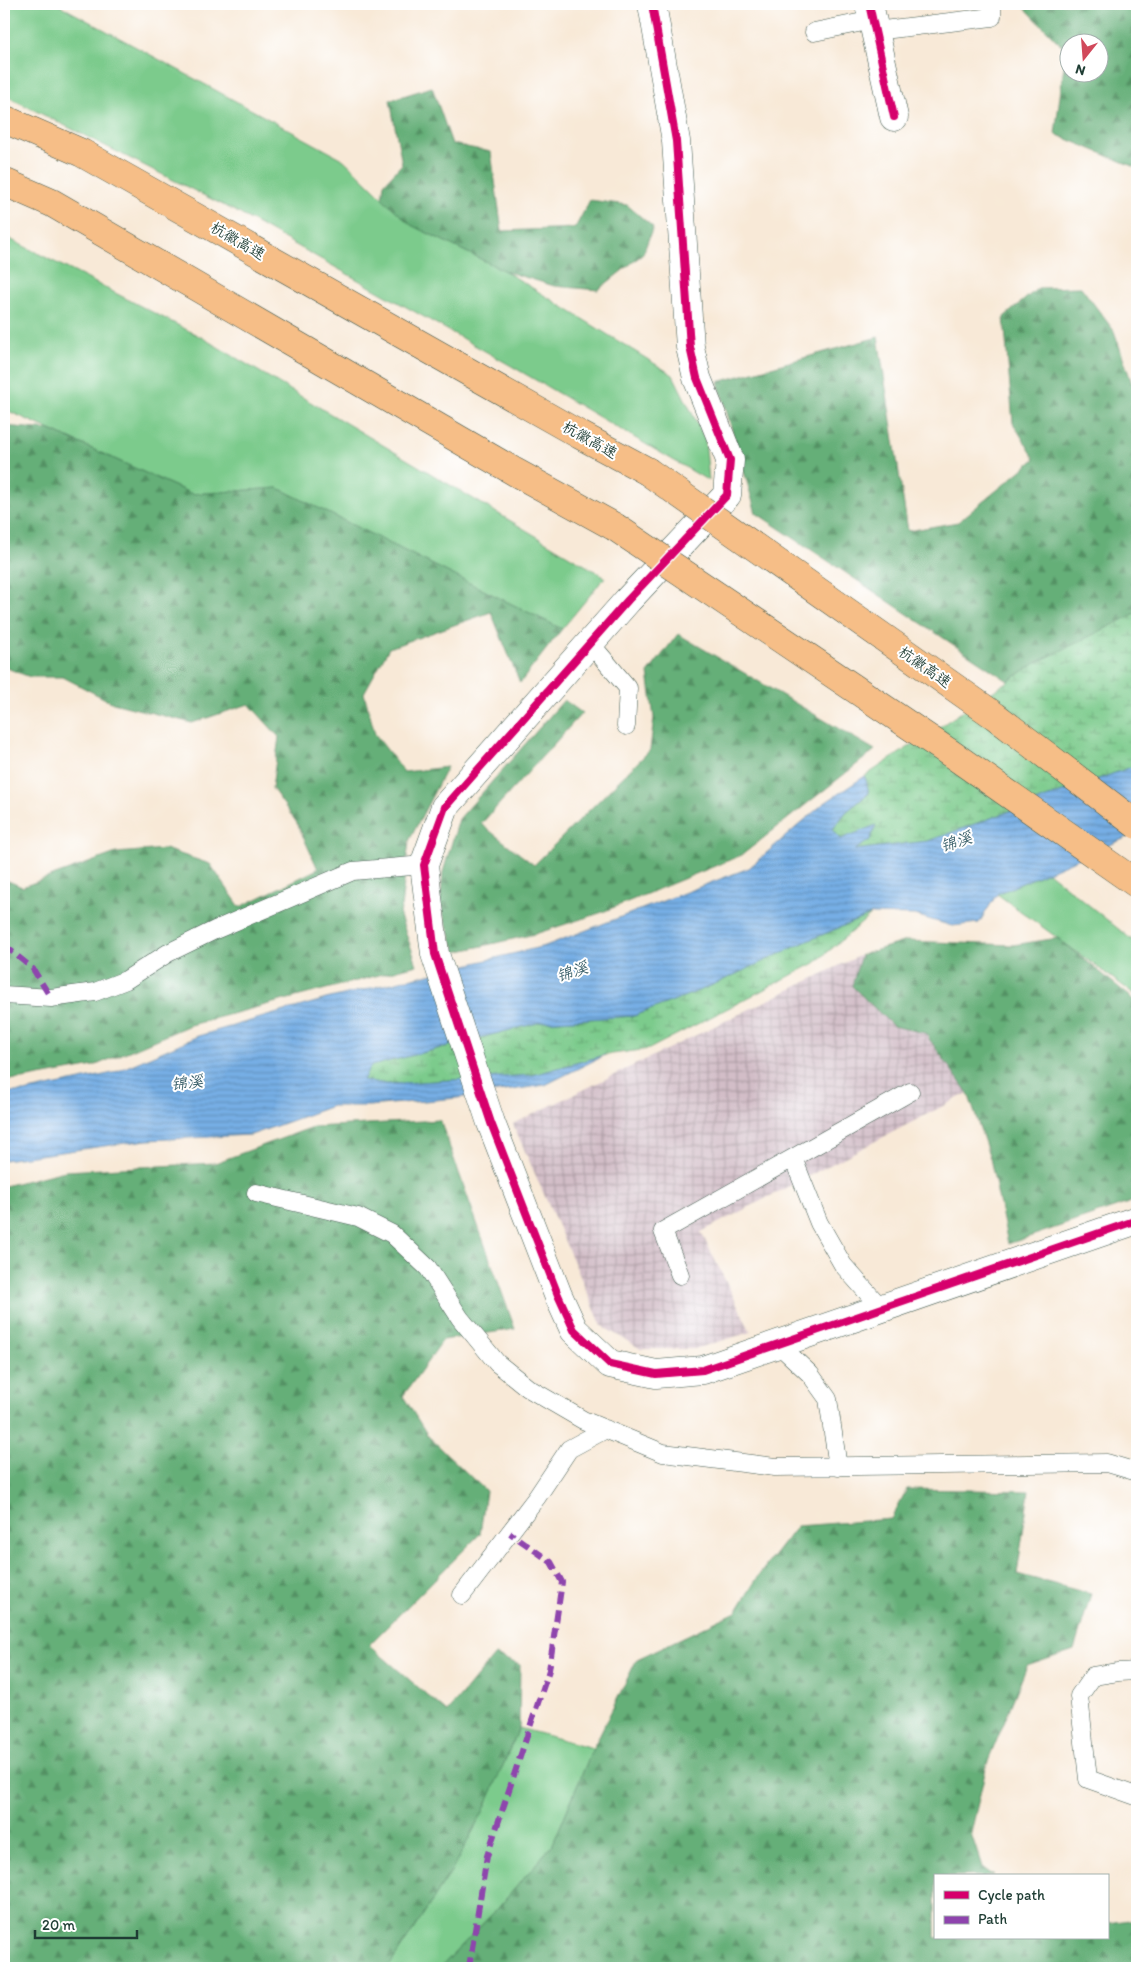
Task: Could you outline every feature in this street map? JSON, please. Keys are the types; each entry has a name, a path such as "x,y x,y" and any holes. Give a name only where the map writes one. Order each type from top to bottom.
{"highway":[{"name":"杭徽高速","path":"4,118 82,153 647,471 995,716 1137,825"},
{"path":"4,182 52,203 516,472 615,527 953,755 1137,884"}],"street":[{"path":"652,4 676,141 690,347 697,378 730,460 727,495 590,643 445,807 424,865 435,954 490,1123 558,1296 574,1330 610,1364 656,1374 703,1370 1137,1220"},
{"path":"873,18 894,117"}],"lane":[{"path":"814,32 873,18 992,17 992,4"},
{"path":"590,643 628,688 626,726"},
{"path":"4,995 51,998 94,992 126,980 168,953 215,930 353,871 424,865"},
{"path":"680,1275 663,1231 910,1092"},
{"path":"793,1158 820,1222 843,1265 881,1308"},
{"path":"256,1193 358,1217 392,1234 428,1268 460,1318 497,1363 528,1388 583,1420 663,1453 775,1468 1108,1463 1137,1472"},
{"path":"778,1344 810,1374 828,1399 838,1467"},
{"path":"462,1596 537,1497 569,1449 606,1429"},
{"path":"1136,1796 1088,1779 1079,1696 1092,1676 1118,1672 1137,1672"}],"shaded area":[{"path":"861,955 925,1033 968,1093 701,1232 751,1332 694,1349 641,1349 602,1326 513,1124"}],"green space":[{"path":"4,4 57,4 344,160 411,225 505,271 673,375 705,439 709,481 508,364 235,211 4,95"},
{"path":"1021,4 1137,4 1137,168 1055,134 1062,82 1108,82 1108,32 1058,32 1058,42"},
{"path":"432,87 452,144 491,152 502,231 575,228 590,200 627,205 653,227 643,254 598,290 554,286 505,271 411,225 382,198 384,184 402,164 390,100"},
{"path":"4,236 201,337 605,577 562,629 278,488 192,494 4,409"},
{"path":"1081,287 1114,331 1137,398 1137,612 1036,663 1008,681 756,513 718,382 878,337 908,531 958,522 1035,459 1013,423 1004,317 1038,288"},
{"path":"4,426 50,430 192,494 278,488 562,629 520,683 491,612 389,648 364,693 375,734 404,772 447,767 409,841 400,916 417,965 190,1025 94,1066 23,1079 4,1080 4,879 22,887 116,853 165,849 210,864 240,907 318,869 297,823 272,788 279,737 249,704 192,723 113,703 63,677 30,677 4,667"},
{"path":"1137,612 1137,765 928,841 853,850 832,830 846,812 869,794 865,776 1036,663"},
{"path":"678,634 875,750 742,855 600,913 535,934 456,952 440,905 443,872 459,819 564,700 582,713 481,824 534,865 650,750 654,718 648,673"},
{"path":"1048,872 1137,944 1137,996 997,894"},
{"path":"872,914 815,963 649,1049 605,1055 533,1075 387,1084 363,1080 371,1066 541,1022 634,1016 706,988 805,942"},
{"path":"1058,938 1137,1002 1137,1200 1008,1244 990,1158 968,1093 925,1033 893,1026 852,986 861,955 906,941 1013,945"},
{"path":"440,1120 515,1329 443,1340 403,1396 428,1436 486,1491 480,1534 369,1645 447,1712 495,1655 520,1665 519,1728 483,1812 451,1872 388,1968 4,1968 4,1186 65,1171 215,1163 313,1127"},
{"path":"907,1489 1029,1491 1017,1574 1091,1594 1074,1650 1027,1666 987,1764 971,1833 982,1867 991,1874 934,1874 934,1940 1108,1940 1108,1923 1137,1919 1137,1968 440,1968 499,1907 553,1844 593,1748 637,1659 736,1612 759,1575 797,1526 891,1519"},
{"path":"519,1728 593,1748 553,1844 499,1907 440,1968 388,1968 451,1872 483,1812"}],"water":[{"name":"锦溪","path":"1137,765 1137,833 997,894 979,923 952,926 915,915 872,914 805,942 706,988 634,1016 541,1022 371,1066 363,1080 387,1084 533,1075 605,1055 545,1085 457,1098 369,1106 332,1106 251,1135 147,1140 4,1160 4,1092 24,1092 113,1073 198,1036 326,999 545,946 749,868 823,804 865,776 869,793 846,812 832,830 841,839 876,825 870,840 855,850 928,841"}],"marked path":[{"path":"4,945 33,969 51,998"},
{"path":"467,1968 469,1967 487,1856 549,1670 562,1582 551,1562 510,1533"}],"cycle path":[{"path":"652,4 676,141 690,347 697,378 730,460 727,495 628,600 445,807 424,865 435,954 491,1123 558,1295 574,1330 610,1364 656,1374 703,1370 1137,1220"},
{"path":"869,4 894,117"}]}
